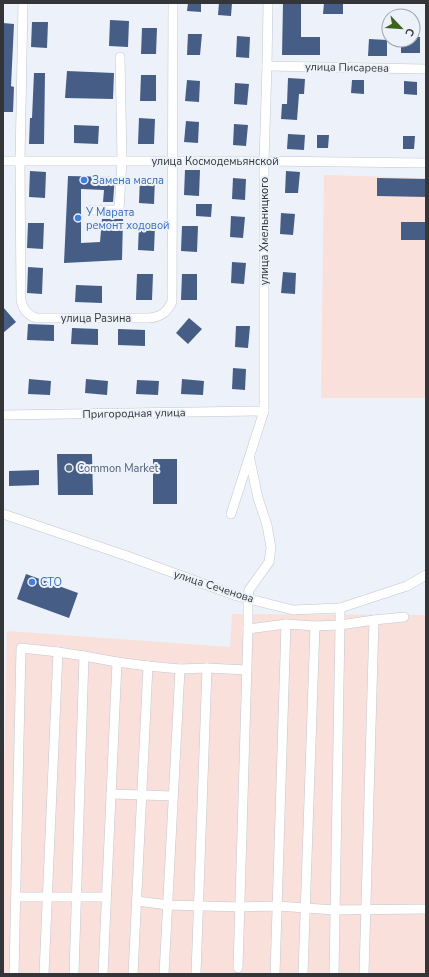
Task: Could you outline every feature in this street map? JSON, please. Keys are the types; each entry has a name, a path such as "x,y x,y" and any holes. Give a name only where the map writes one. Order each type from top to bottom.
{"street":[{"name":"улица Разина","path":"23,3 20,161 20,300 26,312 36,318 149,318 161,315 168,309 172,302 173,3"},
{"name":"улица Хмельницкого","path":"231,514 264,411 264,161 268,3"},
{"path":"91,210 119,210 122,161 120,57"},
{"name":"улица Писарева","path":"267,66 426,69"},
{"name":"улица Космодемьянской","path":"3,161 264,161 426,163"},
{"name":"Пригородная улица","path":"3,415 264,411"},
{"path":"238,968 248,599 249,590 269,562 271,548 267,525 258,498 249,456"},
{"name":"улица Сеченова","path":"3,514 127,556 236,596 293,610 340,608 407,586 426,575"},
{"path":"334,974 340,608"},
{"path":"248,629 286,624 315,626 340,625 404,617"},
{"path":"364,974 374,620"},
{"path":"275,974 286,624"},
{"path":"303,974 315,626"},
{"path":"14,974 21,648 58,652 148,666 180,669 207,668 247,670"},
{"path":"44,974 58,652"},
{"path":"74,974 84,656"},
{"path":"103,974 117,662"},
{"path":"133,974 148,666"},
{"path":"196,974 207,668"},
{"path":"164,974 180,669"},
{"path":"111,794 173,796"},
{"path":"16,897 107,897"},
{"path":"137,901 168,905 240,907 277,906 335,910 426,909"}],"shaded area":[{"path":"324,175 426,178 426,398 321,398"},
{"path":"232,614 426,615 426,974 3,974 3,815 7,631 230,647"}],"building":[{"path":"188,3 201,3 201,12 187,11"},
{"path":"219,3 232,3 231,16 218,15"},
{"path":"283,3 301,3 301,37 320,37 320,55 282,55"},
{"path":"324,3 343,3 343,14 323,14"},
{"path":"110,20 129,21 128,47 109,46"},
{"path":"32,22 48,22 47,48 31,47"},
{"path":"3,23 14,24 11,86 14,87 13,112 3,112"},
{"path":"142,28 157,28 156,54 141,54"},
{"path":"188,34 202,34 200,55 187,55"},
{"path":"237,36 250,37 249,58 236,57"},
{"path":"369,39 381,40 381,48 387,48 387,56 368,56"},
{"path":"401,48 420,48 420,53 401,53"},
{"path":"67,71 114,73 113,99 65,98"},
{"path":"34,73 45,73 44,144 29,144"},
{"path":"141,75 156,75 156,101 140,101"},
{"path":"288,78 305,79 304,94 299,94 297,120 281,119 282,104 287,104"},
{"path":"187,80 200,81 199,102 185,101"},
{"path":"352,80 364,80 364,94 351,93"},
{"path":"404,81 417,82 417,95 404,94"},
{"path":"235,83 249,84 247,105 234,104"},
{"path":"139,118 155,119 154,144 138,144"},
{"path":"186,121 199,122 198,143 184,142"},
{"path":"234,124 248,125 246,146 233,145"},
{"path":"74,125 99,126 98,144 74,143"},
{"path":"288,134 305,135 304,150 287,149"},
{"path":"317,135 329,135 328,148 317,148"},
{"path":"403,136 415,136 414,149 403,149"},
{"path":"185,170 200,170 199,196 184,195"},
{"path":"30,171 46,172 45,198 29,197"},
{"path":"286,171 300,172 298,193 285,193"},
{"path":"68,176 115,177 113,202 103,202 104,190 81,189 81,243 100,242 102,219 123,219 122,260 64,263"},
{"path":"140,177 155,178 154,204 139,203"},
{"path":"233,178 246,179 245,200 232,199"},
{"path":"377,178 426,179 426,197 377,196"},
{"path":"196,204 212,204 211,217 196,216"},
{"path":"281,213 295,214 293,235 280,234"},
{"path":"231,216 245,217 243,238 230,237"},
{"path":"401,222 426,222 426,240 401,240"},
{"path":"28,223 44,223 43,249 27,248"},
{"path":"139,224 155,225 154,251 138,250"},
{"path":"182,226 198,226 197,252 181,251"},
{"path":"232,262 246,263 244,284 231,283"},
{"path":"28,267 43,268 42,294 27,293"},
{"path":"283,272 296,273 295,294 281,293"},
{"path":"137,274 153,274 152,300 136,300"},
{"path":"182,274 197,274 197,300 181,300"},
{"path":"76,285 102,286 102,303 75,302"},
{"path":"3,307 16,322 3,333"},
{"path":"189,318 202,329 188,344 176,333"},
{"path":"28,324 54,325 54,341 27,340"},
{"path":"236,326 250,326 248,348 235,347"},
{"path":"72,328 98,329 98,345 71,344"},
{"path":"118,329 145,330 145,346 118,345"},
{"path":"233,368 246,369 245,390 232,389"},
{"path":"29,379 51,381 50,395 28,394"},
{"path":"86,379 108,381 107,395 85,393"},
{"path":"182,379 204,381 203,395 181,394"},
{"path":"137,380 159,381 158,395 136,394"},
{"path":"57,454 92,454 93,495 58,495"},
{"path":"153,459 177,459 177,504 153,504"},
{"path":"39,470 39,485 9,486 9,471"},
{"path":"26,574 78,593 69,618 17,599"}],"place":[{"name":"Замена масла","path":"84,180"},
{"name":"У Марата ремонт ходовой","path":"78,218"},
{"name":"Common Market","path":"69,468"},
{"name":"СТО","path":"32,582"}]}
